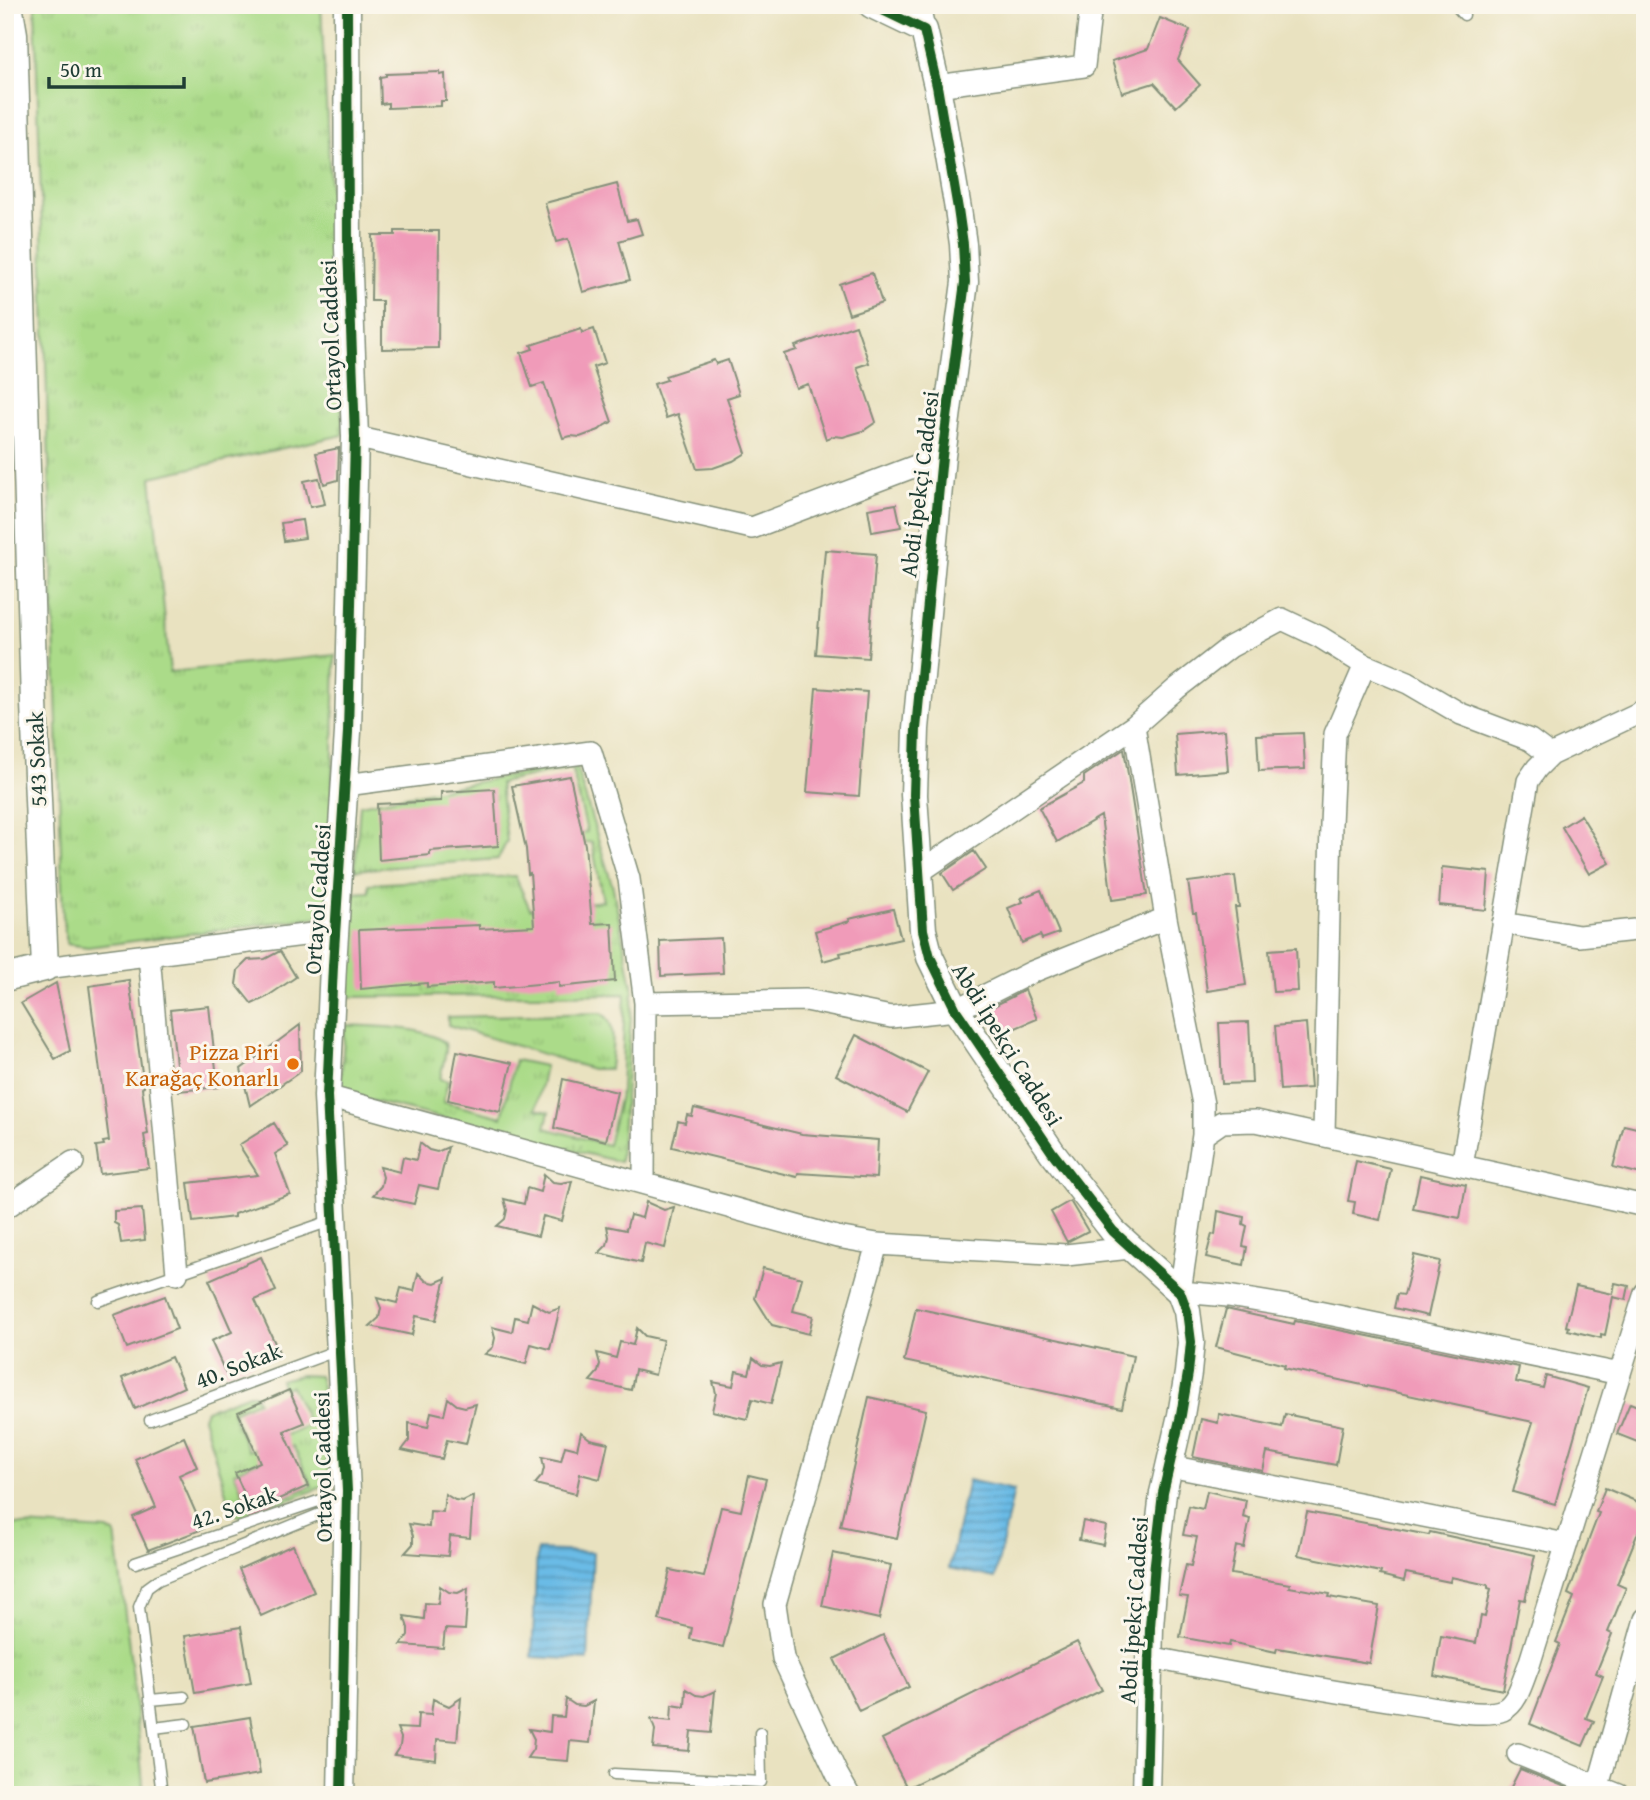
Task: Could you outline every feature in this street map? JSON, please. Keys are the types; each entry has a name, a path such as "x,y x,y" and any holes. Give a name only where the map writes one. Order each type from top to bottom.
{"street":[{"name":"543 Sokak","path":"9,5 14,34 33,689 45,968"},
{"name":"Ortayol Caddesi","path":"341,1795 347,1497 327,1097 335,931 346,785 355,438 348,247 347,5"},
{"name":"Abdi İpekçi Caddesi","path":"872,5 921,18 937,86 963,244 965,282 942,456 916,729 914,795 923,930 930,957 956,1010 1052,1152 1113,1231 1180,1292 1187,1311 1191,1342 1181,1415 1159,1518 1149,1657 1146,1795"},
{"path":"937,86 1084,66 1091,5"},
{"path":"355,438 752,527 942,456"},
{"path":"918,873 1134,726 1176,689 1230,648 1282,619 1320,637 1365,665 1408,683 1461,714 1530,740 1550,755"},
{"path":"1324,1134 1335,734 1365,665"},
{"path":"1462,1166 1528,781 1550,755 1645,710"},
{"path":"1134,726 1166,918 1203,1104 1203,1135 1180,1292 1228,1296 1294,1307 1620,1374"},
{"path":"346,785 591,752 629,879 646,1003 644,1183"},
{"path":"646,1003 806,1000 891,1017 956,1010 1032,972 1166,918"},
{"path":"1503,923 1579,936 1645,929"},
{"path":"5,978 45,968 335,931"},
{"path":"149,955 177,1274"},
{"path":"327,1097 837,1237 877,1244 1066,1255 1130,1248"},
{"path":"1203,1135 1222,1122 1256,1121 1645,1206"},
{"path":"5,1208 73,1162"},
{"path":"849,1795 783,1658 775,1604 877,1244"},
{"path":"1149,1657 1258,1679 1439,1707 1492,1713 1504,1709 1520,1688 1645,1293"},
{"path":"1169,1466 1566,1544"},
{"path":"1518,1754 1604,1791 1644,1624"}],"lane":[{"path":"1455,5 1464,15"},
{"path":"98,1301 333,1220"},
{"name":"40. Sokak","path":"150,1420 340,1349"},
{"path":"162,1795 139,1607 147,1588 158,1580 347,1497"},
{"name":"42. Sokak","path":"135,1563 347,1497"},
{"path":"150,1700 184,1697"},
{"path":"154,1728 186,1724"},
{"path":"614,1774 761,1782 760,1733"}],"green space":[{"path":"35,5 321,5 343,435 151,477 170,672 335,655 330,896 318,917 88,947 67,944 63,920"},
{"path":"575,763 613,888 633,991 620,1162 340,1093 345,1025 411,1030 445,1043 440,1079 448,1081 443,1102 502,1117 515,1060 545,1066 536,1109 549,1112 545,1128 608,1145 621,1091 625,994 347,997 354,893 369,892 369,884 515,876 530,909 603,901 592,842 527,846 525,841 587,832 572,768 500,783 507,841 498,859 355,870 360,805"},
{"path":"601,1013 607,1017 612,1030 610,1069 592,1069 448,1025 448,1017"},
{"path":"301,1375 319,1376 329,1479 325,1486 244,1518 232,1513 203,1417 206,1410 254,1394 258,1401 232,1412 248,1451 309,1425 291,1386 284,1388 280,1380","holes":["293,1446 312,1486 251,1512 234,1472"]},
{"path":"5,1524 107,1530 115,1533 144,1795 5,1795"}],"water":[{"path":"968,1480 1014,1490 995,1578 949,1568"},
{"path":"537,1550 593,1552 588,1660 532,1657"}],"building":[{"path":"1160,18 1190,30 1178,60 1200,85 1176,107 1154,83 1122,93 1112,61 1148,49"},
{"path":"440,72 440,75 445,74 446,101 441,101 441,106 388,108 388,103 381,104 380,77 386,74"},
{"path":"617,184 627,221 637,219 642,234 619,241 630,280 583,292 568,239 556,242 545,203"},
{"path":"395,231 439,231 438,348 382,349 382,301 371,301 372,235 395,235"},
{"path":"872,273 882,303 849,314 839,284"},
{"path":"856,325 869,363 857,367 876,422 863,431 826,439 808,384 796,388 784,354 797,350 795,346"},
{"path":"581,329 582,333 594,329 605,363 593,367 612,422 580,437 563,438 544,383 532,387 521,353 533,349 531,345"},
{"path":"714,360 716,364 728,360 739,394 727,398 746,453 713,468 697,469 678,414 666,418 654,384 667,380 665,376"},
{"path":"339,448 338,480 324,484 316,453"},
{"path":"319,478 325,504 310,507 304,481"},
{"path":"896,504 901,527 872,532 868,509"},
{"path":"302,520 305,538 284,541 281,523"},
{"path":"825,550 876,554 868,658 816,654"},
{"path":"816,688 867,692 859,796 807,792"},
{"path":"1225,730 1228,771 1178,775 1175,734"},
{"path":"1303,733 1305,769 1259,771 1257,735"},
{"path":"1124,749 1147,895 1112,900 1101,816 1057,842 1039,808 1084,783 1084,776"},
{"path":"570,776 585,845 592,924 612,923 615,981 559,987 559,982 494,988 494,982 427,987 427,983 361,989 359,930 479,925 479,929 534,926 530,873 528,874 526,849 512,786"},
{"path":"494,789 498,846 430,851 430,855 379,860 377,804 441,801 441,792"},
{"path":"1581,815 1610,863 1589,874 1562,827"},
{"path":"974,851 986,869 953,890 942,873"},
{"path":"1442,867 1489,872 1486,910 1439,905"},
{"path":"1235,876 1239,907 1235,907 1246,985 1207,991 1196,913 1193,913 1188,882"},
{"path":"1041,890 1059,933 1042,939 1040,935 1022,943 1008,908 1023,902 1021,898"},
{"path":"893,909 901,939 840,953 841,956 823,961 815,931 850,921 849,919"},
{"path":"721,938 723,973 661,976 660,941"},
{"path":"1296,948 1298,991 1273,992 1269,950"},
{"path":"280,951 296,977 252,1004 236,984 238,970 248,960 265,959"},
{"path":"129,980 144,1087 148,1134 144,1135 149,1168 100,1174 96,1146 109,1141 89,986"},
{"path":"56,983 70,1051 55,1059 21,1003"},
{"path":"1025,990 1037,1019 999,1035 988,1009"},
{"path":"209,1006 218,1087 179,1091 170,1010"},
{"path":"1249,1022 1252,1083 1222,1084 1219,1023"},
{"path":"1306,1023 1311,1088 1280,1090 1275,1026"},
{"path":"300,1025 301,1071 250,1106 241,1069"},
{"path":"856,1035 928,1072 907,1112 836,1075"},
{"path":"457,1051 512,1063 500,1112 448,1100"},
{"path":"563,1079 617,1092 606,1141 554,1128"},
{"path":"694,1108 802,1134 878,1140 876,1178 798,1173 797,1177 672,1147 678,1121 685,1123 687,1115 692,1116"},
{"path":"274,1123 288,1146 275,1154 290,1194 234,1214 234,1217 193,1222 188,1183 258,1175 239,1145"},
{"path":"1624,1125 1645,1130 1645,1175 1613,1167"},
{"path":"420,1143 437,1152 448,1147 438,1189 419,1185 414,1204 373,1195 381,1186 383,1177 380,1167 400,1172 403,1157 416,1160"},
{"path":"1356,1161 1391,1169 1380,1220 1353,1214 1355,1202 1348,1201"},
{"path":"544,1174 553,1182 572,1181 562,1221 543,1216 538,1236 497,1226 505,1219 507,1210 504,1199 524,1204 527,1188 540,1192"},
{"path":"1420,1175 1466,1185 1460,1218 1413,1209"},
{"path":"1070,1201 1088,1231 1067,1242 1051,1212"},
{"path":"646,1202 664,1210 674,1207 665,1248 645,1243 641,1263 599,1253 607,1245 607,1226 626,1230 630,1215 642,1218"},
{"path":"142,1209 145,1240 121,1243 118,1225 114,1223 114,1211"},
{"path":"1218,1211 1244,1217 1243,1224 1247,1226 1243,1246 1247,1247 1244,1265 1206,1257 1212,1234 1215,1235"},
{"path":"1414,1255 1440,1261 1428,1316 1394,1308 1397,1294 1404,1295"},
{"path":"261,1257 276,1291 255,1300 279,1352 226,1374 211,1341 232,1332 209,1280"},
{"path":"763,1268 802,1278 793,1311 813,1316 809,1334 772,1325 755,1298"},
{"path":"418,1273 426,1281 435,1283 446,1278 436,1320 416,1316 412,1335 370,1326 379,1318 381,1308 377,1298 397,1303 401,1288 414,1291"},
{"path":"1615,1283 1629,1286 1626,1300 1613,1297 1605,1335 1601,1334 1601,1338 1568,1330 1569,1327 1566,1326 1576,1286 1613,1294"},
{"path":"165,1296 177,1329 127,1348 114,1315"},
{"path":"532,1303 549,1312 560,1308 550,1349 531,1344 526,1364 485,1354 493,1347 495,1338 492,1327 512,1332 515,1317 528,1320"},
{"path":"916,1308 1133,1356 1122,1408 904,1361"},
{"path":"1226,1309 1519,1367 1516,1382 1543,1388 1546,1376 1588,1388 1555,1504 1513,1492 1533,1422 1284,1368 1285,1365 1216,1347"},
{"path":"637,1328 645,1336 663,1340 655,1375 635,1370 631,1390 590,1381 598,1372 600,1364 597,1353 616,1358 620,1342 633,1345"},
{"path":"171,1357 184,1387 135,1409 122,1378"},
{"path":"753,1358 762,1365 781,1363 771,1404 752,1399 747,1419 712,1411 716,1393 713,1382 733,1386 736,1371 749,1374"},
{"path":"289,1390 304,1423 284,1431 308,1486 252,1511 235,1473 260,1462 238,1412"},
{"path":"869,1397 926,1410 897,1538 840,1526"},
{"path":"448,1398 465,1407 476,1404 466,1444 447,1440 442,1459 402,1450 409,1441 409,1423 428,1427 431,1412 444,1415"},
{"path":"1630,1403 1645,1409 1645,1445 1617,1434"},
{"path":"1219,1414 1282,1427 1285,1414 1343,1426 1336,1465 1267,1452 1263,1471 1193,1457 1201,1419 1218,1423"},
{"path":"581,1432 590,1439 608,1443 600,1479 580,1474 576,1494 535,1484 542,1476 542,1457 561,1461 565,1446 577,1449"},
{"path":"184,1437 197,1467 179,1475 203,1529 148,1550 133,1517 156,1507 135,1459"},
{"path":"749,1475 766,1479 723,1647 690,1639 692,1628 659,1620 670,1570 704,1577 721,1507 741,1511"},
{"path":"1605,1488 1645,1505 1645,1532 1639,1530 1617,1584 1626,1588 1608,1632 1612,1634 1596,1673 1603,1676 1586,1718 1594,1721 1583,1746 1530,1724 1560,1644 1556,1642 1574,1597 1568,1594 1599,1513 1596,1512"},
{"path":"1207,1491 1246,1500 1243,1517 1250,1519 1244,1548 1236,1546 1231,1574 1290,1584 1289,1587 1330,1594 1329,1597 1379,1606 1369,1663 1277,1648 1276,1652 1230,1642 1229,1646 1180,1637 1188,1597 1179,1596 1186,1565 1191,1566 1197,1537 1183,1535 1189,1506 1203,1509"},
{"path":"445,1494 463,1501 473,1496 470,1538 450,1536 448,1556 405,1553 413,1544 409,1524 429,1527 430,1511 443,1512"},
{"path":"1307,1512 1429,1535 1430,1532 1535,1555 1525,1600 1520,1599 1503,1690 1434,1676 1441,1636 1476,1643 1481,1616 1485,1617 1491,1589 1488,1585 1451,1577 1450,1582 1406,1573 1404,1581 1380,1575 1381,1572 1298,1555"},
{"path":"1083,1521 1106,1526 1103,1545 1079,1540"},
{"path":"293,1545 314,1592 261,1616 239,1569"},
{"path":"833,1553 891,1565 879,1619 822,1606"},
{"path":"440,1586 449,1592 458,1593 468,1588 465,1630 445,1629 443,1648 401,1645 408,1635 404,1616 424,1619 425,1603 438,1604"},
{"path":"241,1627 251,1683 195,1693 185,1636"},
{"path":"883,1635 909,1687 859,1711 834,1659"},
{"path":"1077,1642 1102,1690 907,1788 882,1739"},
{"path":"686,1689 704,1696 715,1691 711,1733 691,1731 689,1751 653,1748 655,1730 651,1719 671,1721 672,1705 685,1707"},
{"path":"461,1698 457,1741 437,1739 436,1760 394,1755 400,1746 401,1738 397,1728 417,1729 418,1714 431,1715 433,1699 449,1706"},
{"path":"566,1699 575,1705 584,1706 594,1701 590,1743 570,1741 568,1761 527,1758 533,1749 534,1739 529,1729 550,1732 551,1716 564,1717"},
{"path":"250,1717 260,1774 204,1783 194,1726"},
{"path":"1520,1769 1573,1790 1581,1795 1507,1795"}],"cycle path":[{"path":"341,1795 347,1491 327,1096 348,732 355,437 348,247 347,5"},
{"path":"872,5 924,30 937,86 963,244 965,282 942,456 916,729 914,795 923,930 930,957 956,1010 1052,1152 1113,1231 1180,1292 1187,1311 1191,1342 1188,1373 1163,1493 1155,1563 1150,1627 1146,1795"}],"place":[{"name":"Pizza Piri Karağaç Konarlı","path":"293,1064"}]}
